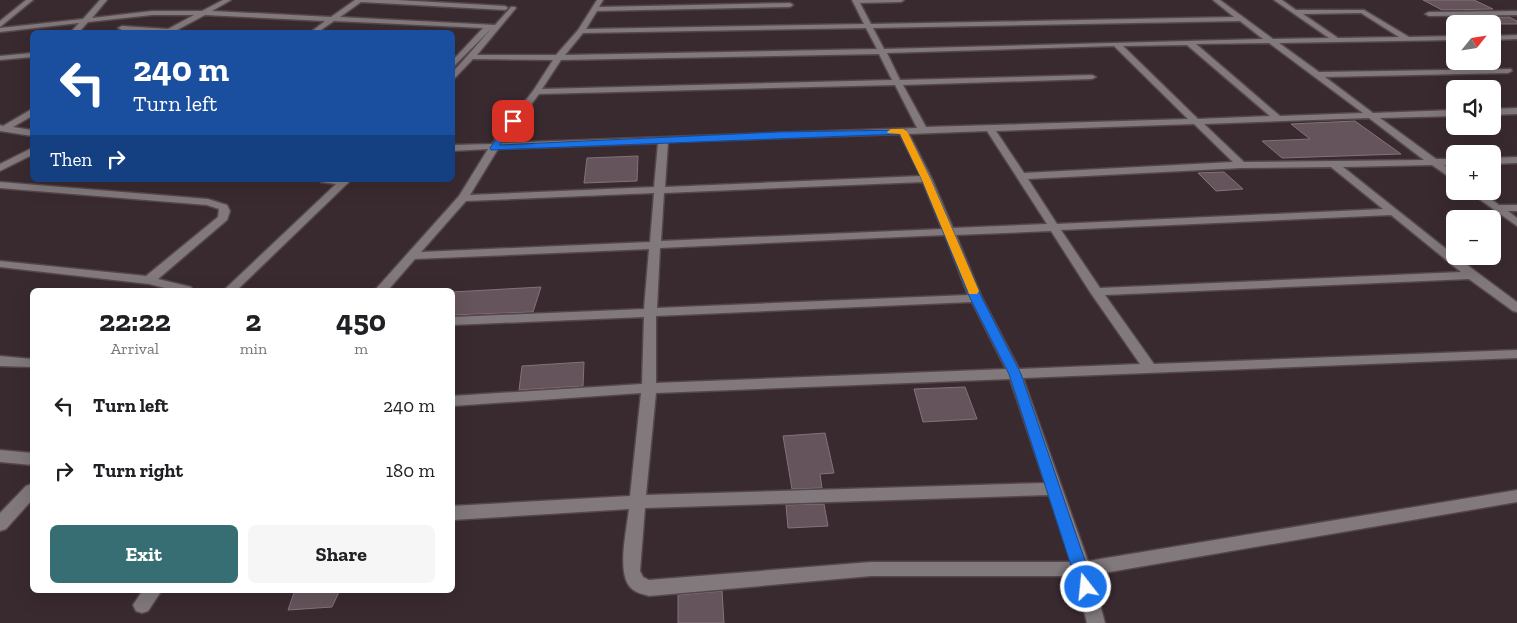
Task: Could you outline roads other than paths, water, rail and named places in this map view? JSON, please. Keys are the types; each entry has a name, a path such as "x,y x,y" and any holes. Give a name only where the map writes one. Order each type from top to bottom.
{"street":[{"path":"0,25 30,0"},
{"path":"77,30 104,0"},
{"path":"172,30 228,0"},
{"path":"317,30 360,0 513,8 480,49 455,76"},
{"path":"384,288 463,198 494,148 536,92 558,58 581,31 600,0"},
{"path":"901,0 856,1 922,131"},
{"path":"1216,0 1446,171"},
{"path":"1277,0 1337,40"},
{"path":"455,63 505,8"},
{"path":"594,9 793,13 868,25 1243,19"},
{"path":"1294,12 1362,11 1408,39"},
{"path":"1429,14 1517,12"},
{"path":"0,30 152,13 205,13 498,27"},
{"path":"581,31 793,13"},
{"path":"122,28 145,30"},
{"path":"1501,38 1517,37"},
{"path":"473,57 558,58 881,52 1116,44 1446,38"},
{"path":"1190,43 1277,118"},
{"path":"1116,44 1241,165"},
{"path":"455,48 480,49"},
{"path":"0,58 30,55"},
{"path":"1316,75 1508,71"},
{"path":"536,92 1092,77"},
{"path":"1501,112 1517,111"},
{"path":"3,128 30,113"},
{"path":"455,148 1369,114 1446,113"},
{"path":"3,128 30,132"},
{"path":"990,128 1096,292 1150,368"},
{"path":"903,131 949,232 976,298 1015,374 1082,569 1096,623"},
{"path":"663,140 650,312 650,388 636,502 631,571 634,580 641,586 649,588 871,569 1082,569 1517,496"},
{"path":"0,168 30,152"},
{"path":"1501,161 1517,160"},
{"path":"1021,176 1241,165 1446,162"},
{"path":"1332,163 1472,276 1517,308"},
{"path":"463,198 926,180"},
{"path":"232,288 344,182"},
{"path":"0,185 208,202 223,207 225,211 223,218 149,280"},
{"path":"1485,200 1517,223"},
{"path":"1496,208 1517,208"},
{"path":"410,256 1392,212"},
{"path":"0,264 149,280 179,288"},
{"path":"1096,292 1472,276"},
{"path":"455,321 976,298"},
{"path":"455,401 650,388 1517,354"},
{"path":"0,361 30,363"},
{"path":"0,456 30,459"},
{"path":"455,513 636,502 1054,489"},
{"path":"0,524 30,492"},
{"path":"142,605 151,593"}]}
